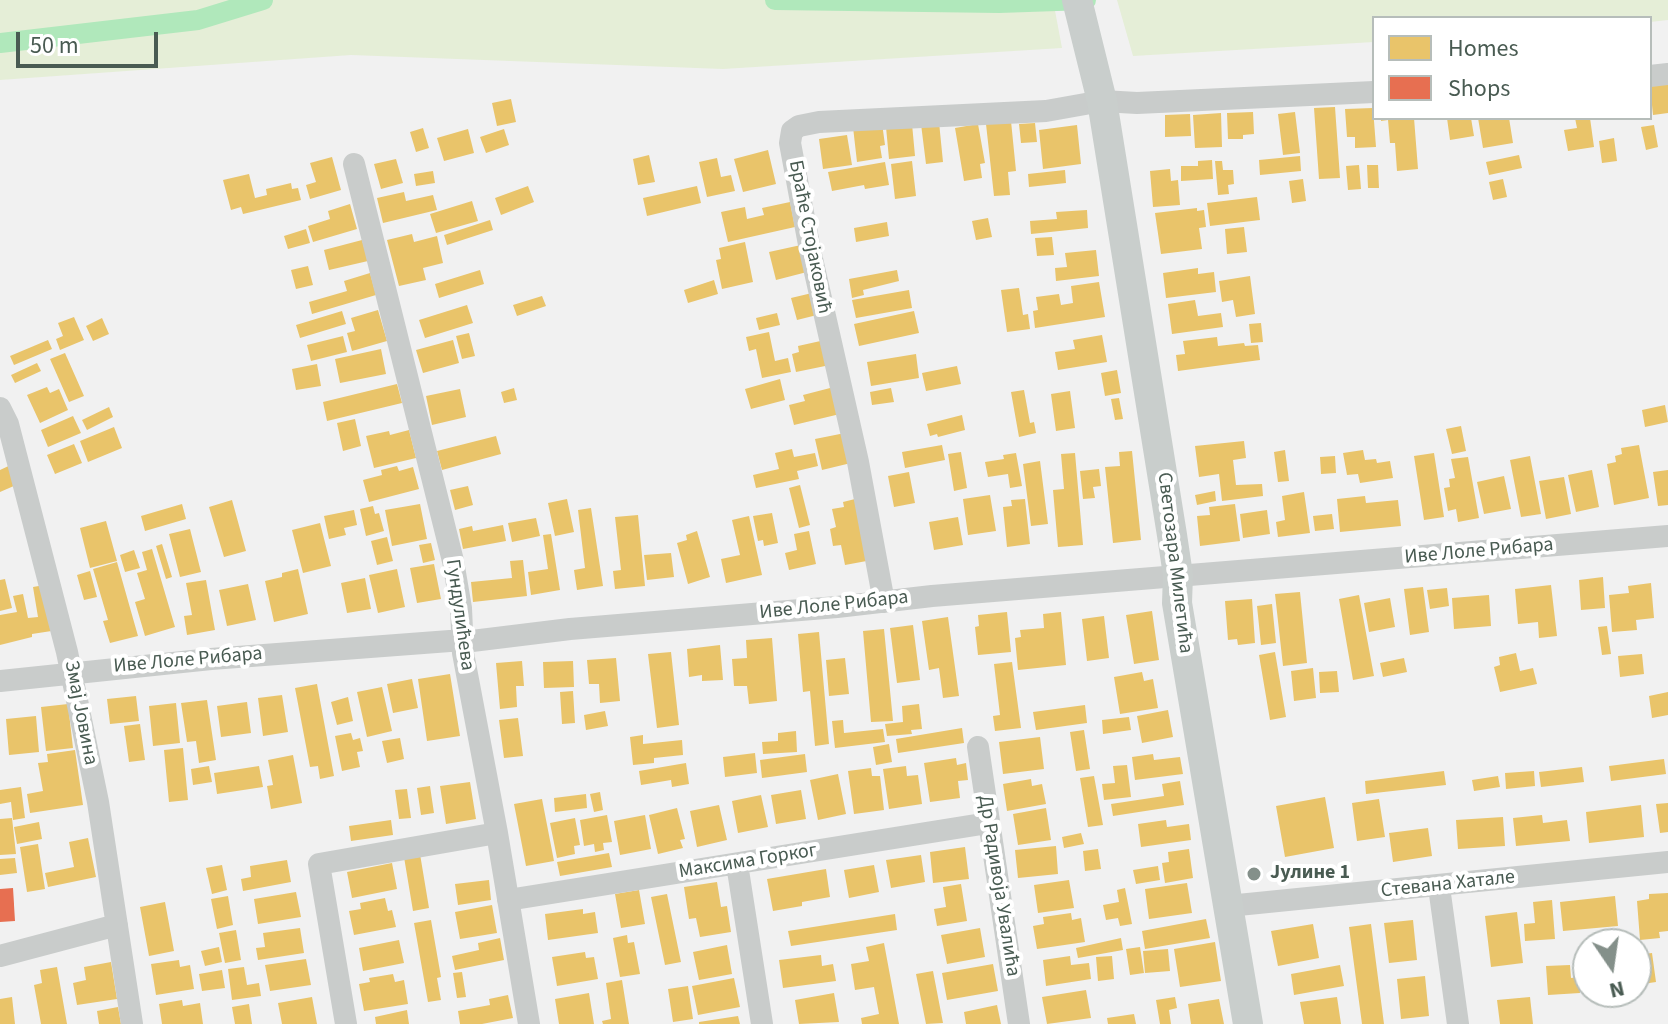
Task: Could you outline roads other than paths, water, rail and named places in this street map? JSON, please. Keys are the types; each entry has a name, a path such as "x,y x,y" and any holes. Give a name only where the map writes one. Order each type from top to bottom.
{"main road":[{"name":"Светозара Милетића","path":"1081,14 1102,101 1178,575 1179,615 1248,1024"}],"street":[{"path":"1102,101 1137,103 1372,92"},
{"name":"Браће Стојаковић","path":"884,602 858,462 810,250 790,143 792,131 799,126 819,122 1046,111 1102,101"},
{"name":"Гундулићева","path":"354,164 453,561 463,640 529,1024"},
{"name":"Змај Јовина","path":"0,408 8,424 71,674 98,802 132,1024"},
{"name":"Иве Лоле Рибара","path":"0,681 197,660 472,641 570,629 1178,575 1668,536"},
{"name":"Др Радивоја Увалића","path":"978,747 1019,1024"},
{"name":"Максима Горког","path":"508,900 988,823"},
{"path":"346,1024 319,864 497,833"},
{"name":"Стевана Хатале","path":"1228,906 1668,862"},
{"path":"737,864 762,1024"},
{"path":"1439,887 1458,1024"},
{"path":"0,956 117,925"}],"waterway":[{"path":"0,43 198,20 263,0"},
{"path":"775,0 999,3 1086,0"}],"place":[{"name":"Јулине 1","path":"1254,874"}]}
